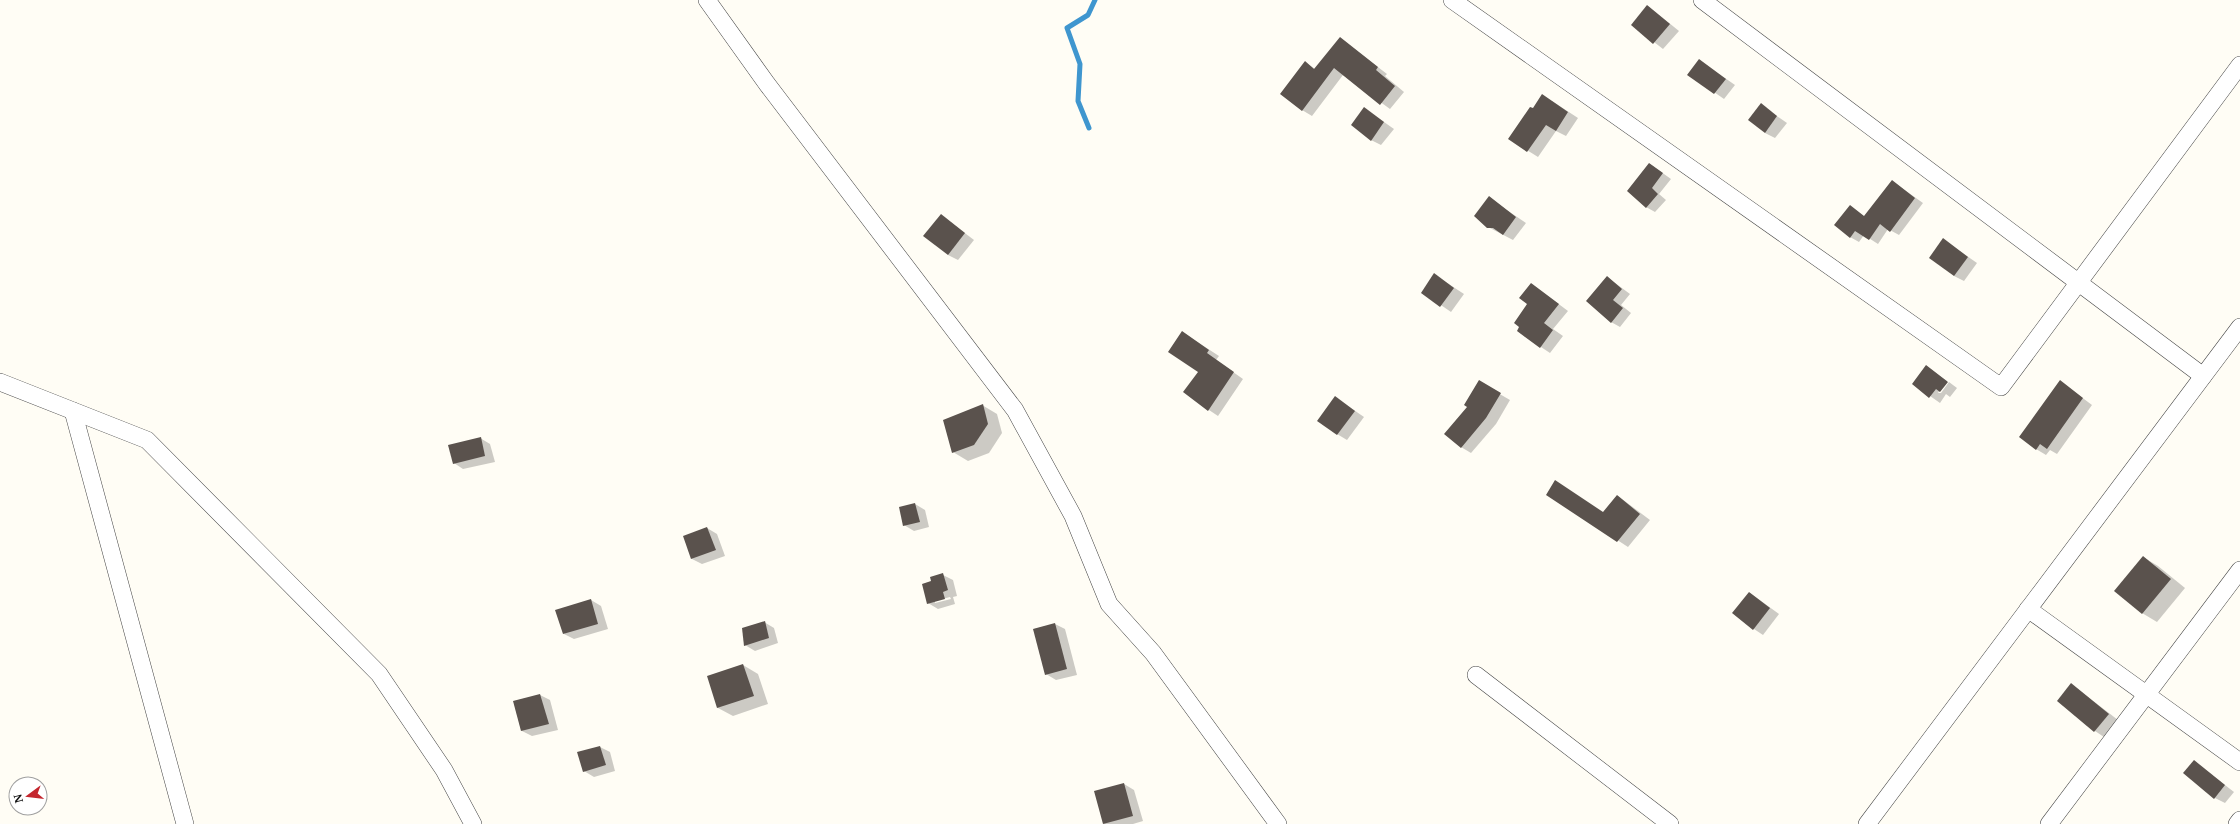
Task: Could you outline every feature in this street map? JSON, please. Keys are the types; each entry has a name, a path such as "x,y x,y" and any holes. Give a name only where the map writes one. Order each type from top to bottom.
{"street":[{"path":"707,0 771,90 1015,410 1073,516 1109,604 1153,653 1278,824"},
{"path":"1452,0 2001,387 2240,65"},
{"path":"1702,0 2203,376"},
{"path":"1867,824 2240,327"},
{"path":"0,382 147,440 379,674 444,770 473,824"},
{"path":"73,411 185,824"},
{"path":"2049,824 2240,570"},
{"path":"2028,609 2240,762"},
{"path":"1476,675 1670,824"},
{"path":"2237,824 2240,820"}],"building":[{"path":"1647,5 1670,24 1653,44 1631,25"},
{"path":"1340,37 1378,67 1376,70 1395,86 1380,105 1334,68 1302,111 1280,94 1305,61 1314,69"},
{"path":"1699,59 1726,79 1714,94 1687,75"},
{"path":"1542,94 1568,112 1556,131 1546,125 1527,152 1508,139 1530,107 1533,108"},
{"path":"1761,103 1777,116 1765,133 1748,120"},
{"path":"1364,107 1384,122 1371,141 1351,125"},
{"path":"1649,163 1663,173 1652,188 1658,194 1646,208 1627,191"},
{"path":"1892,180 1915,198 1890,232 1880,224 1869,240 1855,231 1850,238 1834,225 1850,205 1864,216"},
{"path":"1489,196 1516,217 1503,235 1493,228 1487,228 1474,216"},
{"path":"941,214 965,233 948,255 923,236"},
{"path":"1943,238 1968,257 1954,276 1929,258"},
{"path":"1434,273 1454,288 1440,307 1421,293"},
{"path":"1607,276 1622,289 1613,300 1623,308 1611,323 1586,301"},
{"path":"1531,283 1559,304 1544,323 1553,330 1540,348 1517,331 1519,327 1514,323 1527,304 1519,298"},
{"path":"1182,331 1209,350 1207,353 1234,372 1208,411 1183,392 1198,372 1168,352"},
{"path":"1926,365 1948,382 1940,392 1936,389 1929,398 1912,384"},
{"path":"1479,380 1501,393 1486,418 1461,448 1444,434 1467,407 1464,405"},
{"path":"2060,380 2083,398 2047,449 2040,444 2036,450 2019,437"},
{"path":"1335,396 1355,411 1337,435 1317,421"},
{"path":"983,404 988,424 974,445 952,453 943,420"},
{"path":"481,437 485,456 453,464 448,445"},
{"path":"1555,480 1603,512 1617,495 1640,514 1617,542 1546,495"},
{"path":"915,503 920,522 903,526 899,507"},
{"path":"707,527 716,550 691,559 683,536"},
{"path":"2143,556 2171,579 2142,614 2114,591"},
{"path":"943,573 948,590 943,592 945,599 927,604 922,584 931,581 930,577"},
{"path":"1749,592 1770,608 1753,630 1732,613"},
{"path":"591,599 598,624 563,634 555,610"},
{"path":"765,621 769,638 744,646 742,628"},
{"path":"1055,623 1067,669 1045,675 1033,629"},
{"path":"743,664 754,696 717,708 707,676"},
{"path":"2071,683 2109,714 2094,732 2057,701"},
{"path":"540,694 549,724 521,731 513,701"},
{"path":"600,746 606,765 583,772 577,752"},
{"path":"2194,760 2225,785 2214,799 2183,773"},
{"path":"1124,783 1133,816 1103,824 1094,791"}],"waterway":[{"path":"1089,128 1078,101 1080,64 1067,28 1088,15 1095,0"}]}
